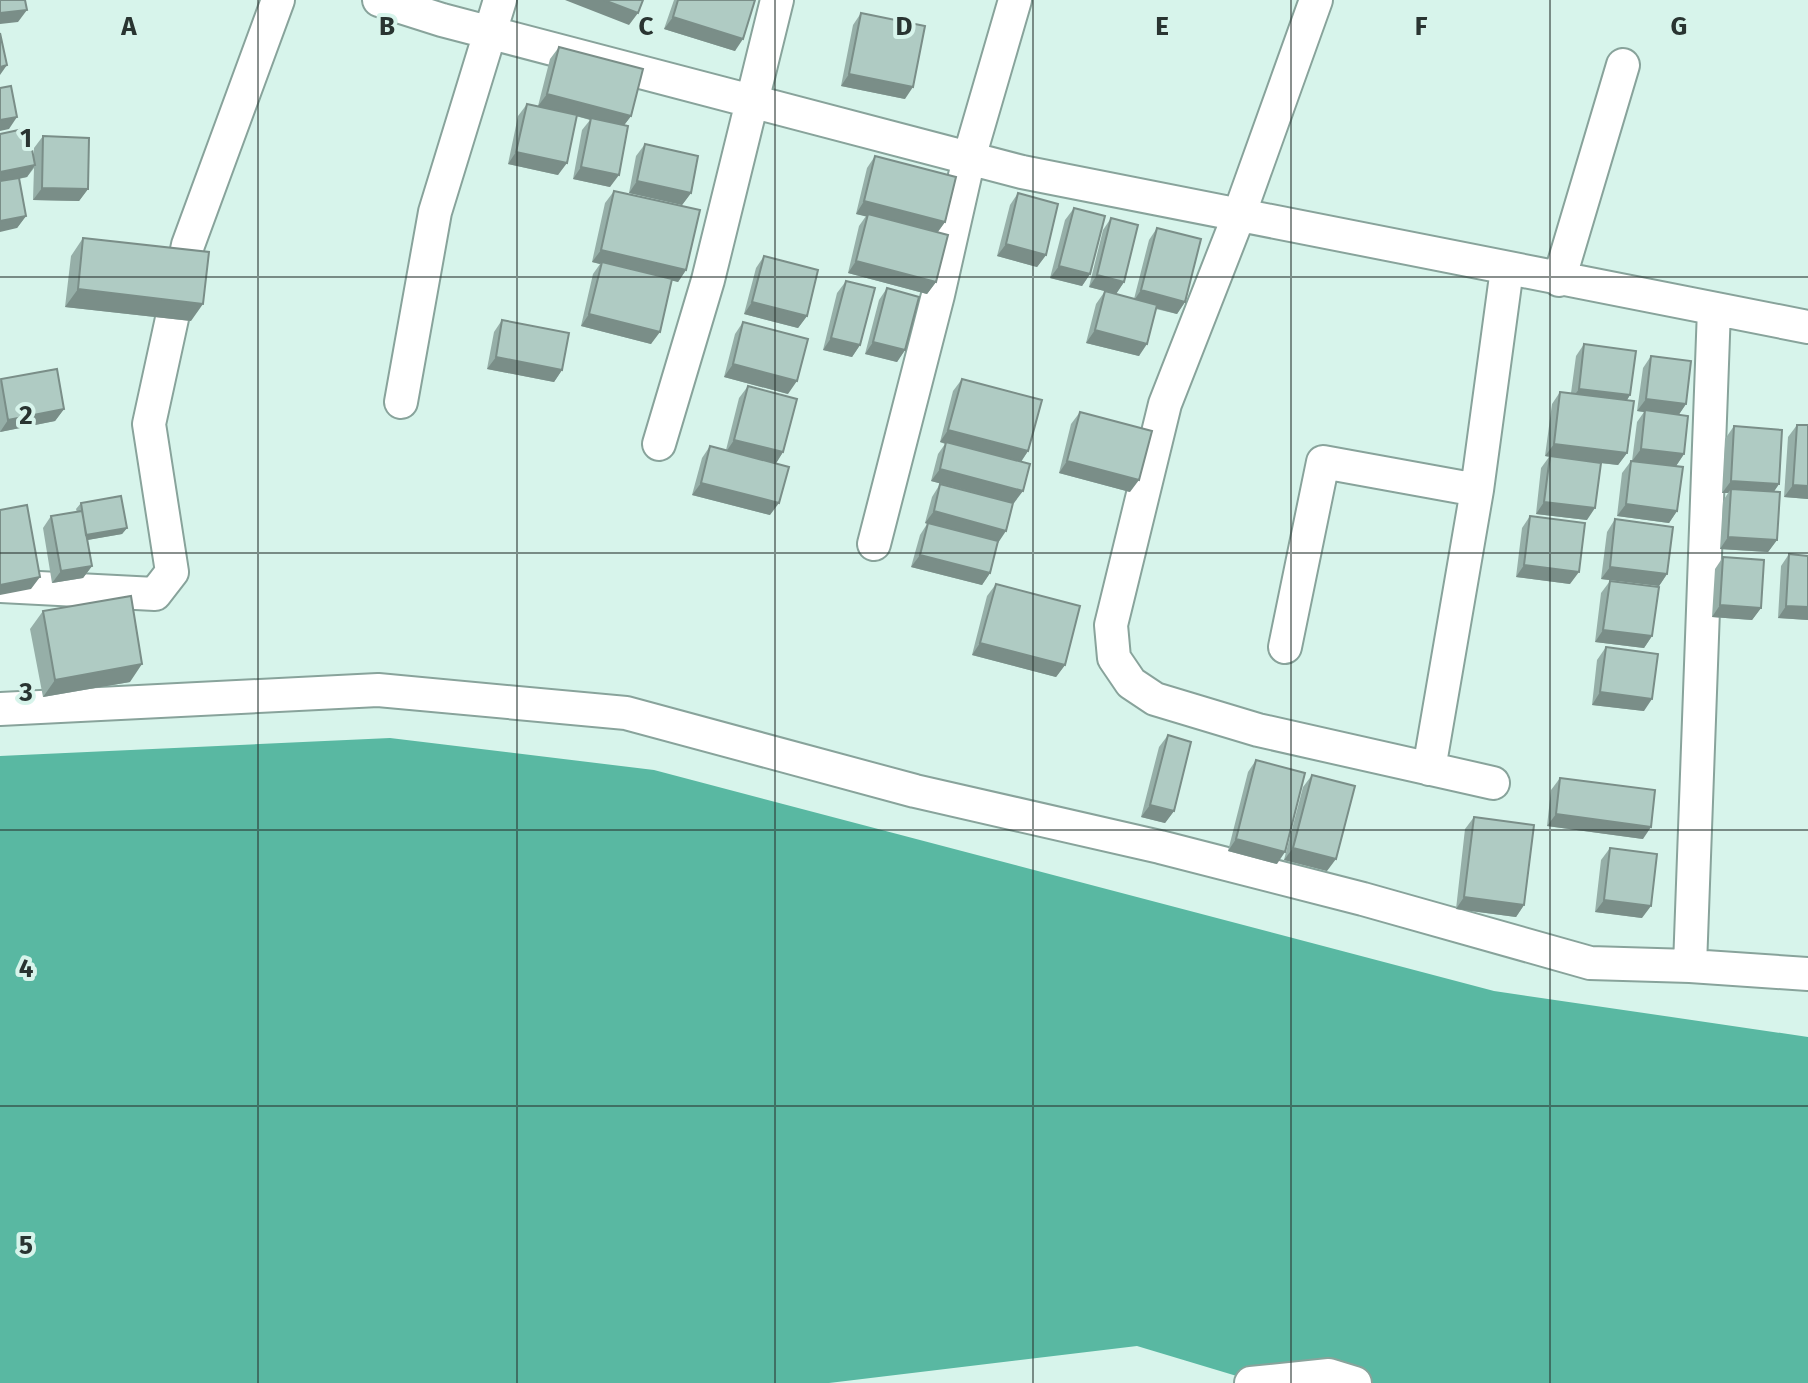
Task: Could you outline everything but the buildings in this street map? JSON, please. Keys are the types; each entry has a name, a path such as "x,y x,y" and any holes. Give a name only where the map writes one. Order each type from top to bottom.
{"street":[{"path":"0,586 155,594 172,572 149,424 188,245 278,0"},
{"path":"379,0 492,33 1022,172 1808,327"},
{"path":"401,402 435,212 500,0"},
{"path":"659,444 708,280 777,0"},
{"path":"874,544 938,295 969,158 1015,0"},
{"path":"1316,0 1239,215 1165,404 1111,625 1114,658 1131,683 1155,699 1258,730 1493,783"},
{"path":"1559,280 1623,65"},
{"path":"1429,769 1477,490 1507,269"},
{"path":"1690,966 1714,309"},
{"path":"1285,647 1323,462 1477,490"},
{"path":"0,709 378,690 626,713 915,791 1160,847 1363,899 1590,963 1808,974"},
{"path":"1251,1383 1329,1375 1355,1383"}],"shaded area":[{"path":"390,738 654,770 1494,991 1808,1037 1808,1383 1260,1383 1137,1346 829,1383 0,1383 0,756"}]}
